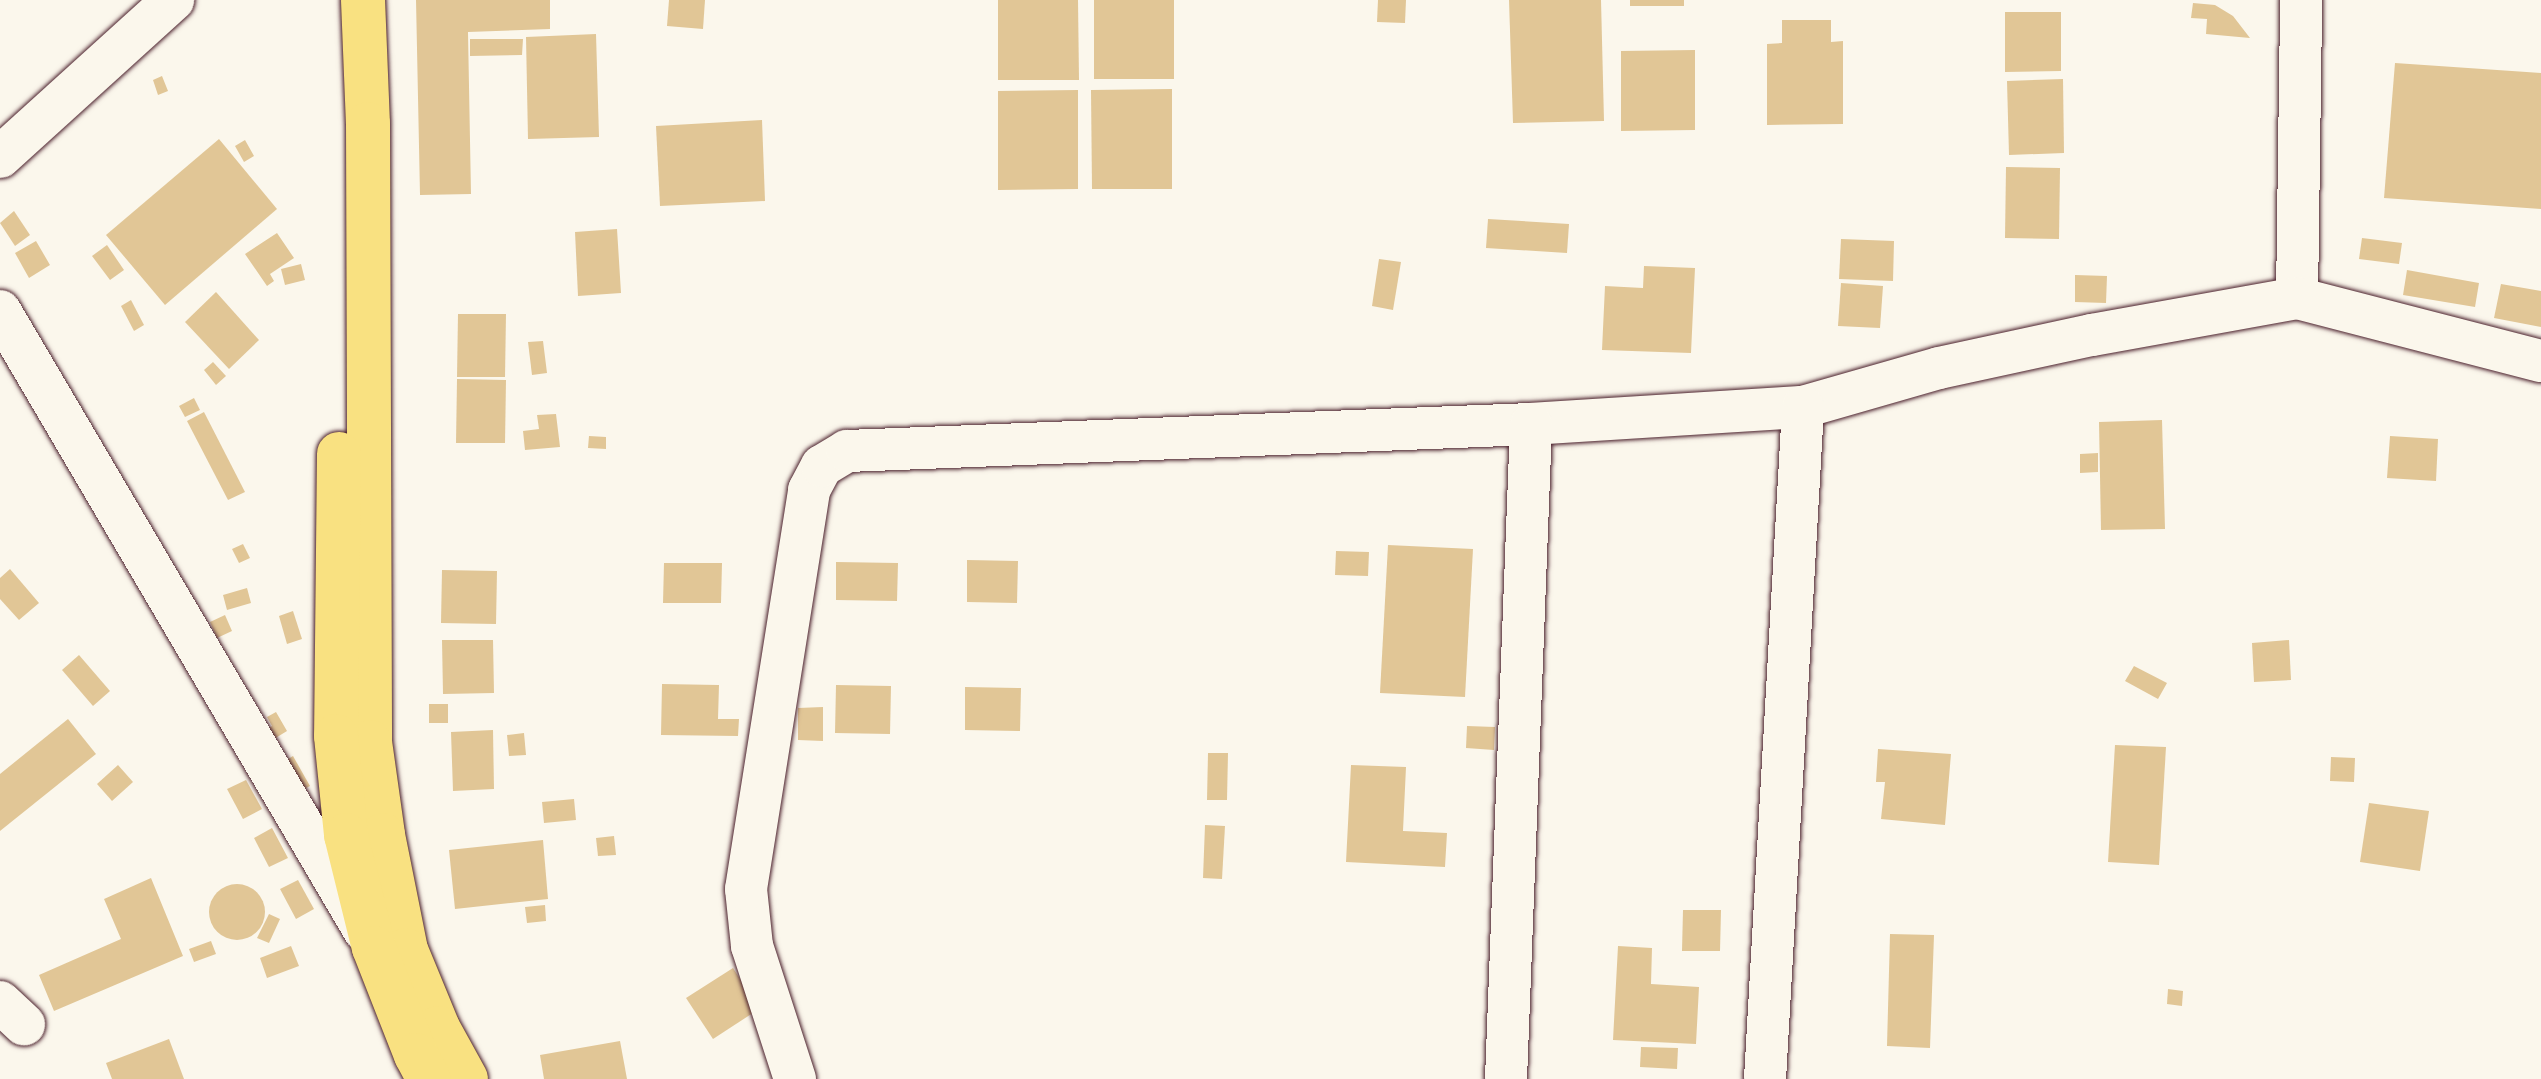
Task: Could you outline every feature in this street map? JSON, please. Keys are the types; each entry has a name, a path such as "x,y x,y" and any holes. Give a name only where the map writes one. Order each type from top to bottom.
{"highway":[{"path":"338,0 336,736 346,835 374,948 423,1060 466,1079"},
{"path":"363,0 368,124 370,742 383,835 406,950 423,1060"}],"street":[{"path":"0,157 173,0"},
{"path":"2297,298 2301,0"},
{"path":"795,1079 752,946 746,889 809,490 822,466 847,451 1531,424 1803,407 1954,365 2297,298 2541,361"},
{"path":"0,311 374,948"},
{"path":"1765,1079 1803,407"},
{"path":"1506,1079 1531,424"}],"building":[{"path":"416,0 550,0 550,29 468,32 471,194 420,195"},
{"path":"669,0 705,0 703,29 667,26"},
{"path":"998,0 1078,0 1079,80 998,80"},
{"path":"1094,0 1174,0 1174,79 1094,79"},
{"path":"1378,0 1406,0 1405,23 1377,22"},
{"path":"1509,0 1601,0 1604,121 1513,123"},
{"path":"1630,0 1684,0 1684,6 1630,6"},
{"path":"2193,3 2215,5 2233,16 2250,38 2206,34 2207,19 2191,18"},
{"path":"2005,12 2061,12 2061,71 2005,72"},
{"path":"1782,20 1831,20 1831,42 1843,41 1843,124 1767,125 1767,44 1782,43"},
{"path":"596,34 599,137 528,139 526,37"},
{"path":"470,39 523,39 522,55 470,56"},
{"path":"1695,50 1695,130 1621,131 1621,51"},
{"path":"2395,63 2541,73 2541,209 2384,198"},
{"path":"162,76 168,91 158,95 153,80"},
{"path":"2063,79 2064,153 2009,155 2007,81"},
{"path":"1172,89 1172,189 1092,189 1091,90"},
{"path":"1078,90 1078,189 998,190 998,91"},
{"path":"762,120 765,201 660,206 656,126"},
{"path":"219,139 277,209 165,305 106,235"},
{"path":"245,140 254,156 244,162 235,146"},
{"path":"2006,167 2060,168 2059,239 2005,238"},
{"path":"14,211 30,235 15,246 0,223"},
{"path":"1488,219 1569,224 1567,253 1486,248"},
{"path":"617,229 621,293 578,296 575,232"},
{"path":"277,233 294,258 270,274 274,281 267,286 245,254"},
{"path":"2362,238 2402,243 2399,264 2359,259"},
{"path":"1841,239 1894,241 1893,281 1839,279"},
{"path":"36,241 50,265 29,278 15,253"},
{"path":"107,245 124,270 110,280 92,256"},
{"path":"1379,259 1401,262 1393,310 1372,306"},
{"path":"301,264 305,280 285,285 281,269"},
{"path":"1644,266 1695,268 1691,353 1602,350 1605,286 1643,288"},
{"path":"2407,270 2479,283 2475,307 2403,295"},
{"path":"2075,275 2107,276 2106,303 2075,302"},
{"path":"1841,283 1883,286 1880,328 1838,326"},
{"path":"2501,284 2541,291 2541,327 2494,318"},
{"path":"216,292 259,340 229,369 185,322"},
{"path":"131,300 144,325 134,331 121,306"},
{"path":"458,314 506,314 505,377 457,377"},
{"path":"543,341 547,373 532,375 528,342"},
{"path":"213,362 226,376 216,385 204,370"},
{"path":"457,379 506,380 505,443 456,443"},
{"path":"194,398 200,410 185,417 179,406"},
{"path":"204,412 245,492 228,500 187,421"},
{"path":"556,414 560,447 525,450 523,431 539,429 537,415"},
{"path":"2162,420 2165,529 2101,530 2099,422"},
{"path":"589,436 606,437 606,449 588,448"},
{"path":"2390,436 2438,439 2436,481 2387,478"},
{"path":"2098,453 2098,472 2080,473 2080,454"},
{"path":"243,544 250,558 239,563 232,549"},
{"path":"1388,545 1473,549 1465,697 1380,693"},
{"path":"1336,551 1369,552 1368,576 1335,575"},
{"path":"967,560 1018,561 1017,603 967,602"},
{"path":"836,562 898,563 897,601 836,600"},
{"path":"664,563 722,563 721,603 663,603"},
{"path":"10,569 39,603 19,620 0,599 0,578"},
{"path":"442,570 497,571 496,624 441,623"},
{"path":"247,588 251,603 227,610 223,595"},
{"path":"293,611 302,639 287,644 279,616"},
{"path":"225,615 232,631 217,638 210,622"},
{"path":"442,640 493,640 494,693 443,694"},
{"path":"2289,640 2291,680 2254,682 2252,643"},
{"path":"79,655 110,691 93,706 62,670"},
{"path":"2134,666 2167,683 2158,699 2125,681"},
{"path":"662,684 719,685 718,719 739,719 738,736 661,735"},
{"path":"836,685 891,686 890,734 835,733"},
{"path":"965,687 1021,688 1020,731 965,730"},
{"path":"429,704 448,704 448,723 429,723"},
{"path":"823,707 823,741 798,740 798,708"},
{"path":"276,712 287,731 269,742 263,732 272,726 267,717"},
{"path":"68,719 96,754 0,831 0,774"},
{"path":"1467,726 1495,727 1494,750 1466,748"},
{"path":"493,730 494,789 453,791 451,732"},
{"path":"524,733 526,755 509,756 507,735"},
{"path":"2115,745 2166,747 2159,865 2108,862"},
{"path":"1878,749 1951,754 1945,825 1881,819 1885,782 1876,782"},
{"path":"1208,753 1228,753 1227,800 1207,800"},
{"path":"293,756 310,786 291,796 275,767"},
{"path":"2331,757 2355,758 2354,782 2330,781"},
{"path":"118,765 133,782 112,801 97,784"},
{"path":"1351,765 1406,767 1403,831 1447,833 1445,867 1346,862"},
{"path":"246,780 262,809 243,819 227,789"},
{"path":"574,799 576,820 544,823 542,802"},
{"path":"2369,803 2429,811 2420,871 2360,862"},
{"path":"1205,825 1225,826 1222,879 1203,878"},
{"path":"272,828 288,858 269,867 254,838"},
{"path":"614,836 616,855 598,856 596,838"},
{"path":"543,840 548,899 455,909 449,850"},
{"path":"151,878 183,956 54,1011 39,975 121,939 104,899"},
{"path":"298,880 314,909 296,919 280,889"},
{"path":"237,884 257,892 265,912 257,932 237,940 217,932 209,912 217,892"},
{"path":"545,905 546,921 527,923 525,907"},
{"path":"1683,910 1721,910 1720,951 1682,951"},
{"path":"269,914 280,919 269,943 257,938"},
{"path":"1890,934 1934,935 1930,1048 1887,1046"},
{"path":"211,941 216,954 194,962 189,949"},
{"path":"291,946 299,966 267,978 260,958"},
{"path":"1618,946 1652,948 1651,984 1699,987 1696,1044 1613,1040"},
{"path":"733,968 759,1009 713,1039 686,998"},
{"path":"2168,989 2183,991 2182,1006 2167,1004"},
{"path":"169,1039 184,1079 112,1079 106,1063"},
{"path":"620,1041 627,1079 544,1079 540,1055"},
{"path":"1641,1047 1678,1048 1677,1069 1640,1067"}]}
